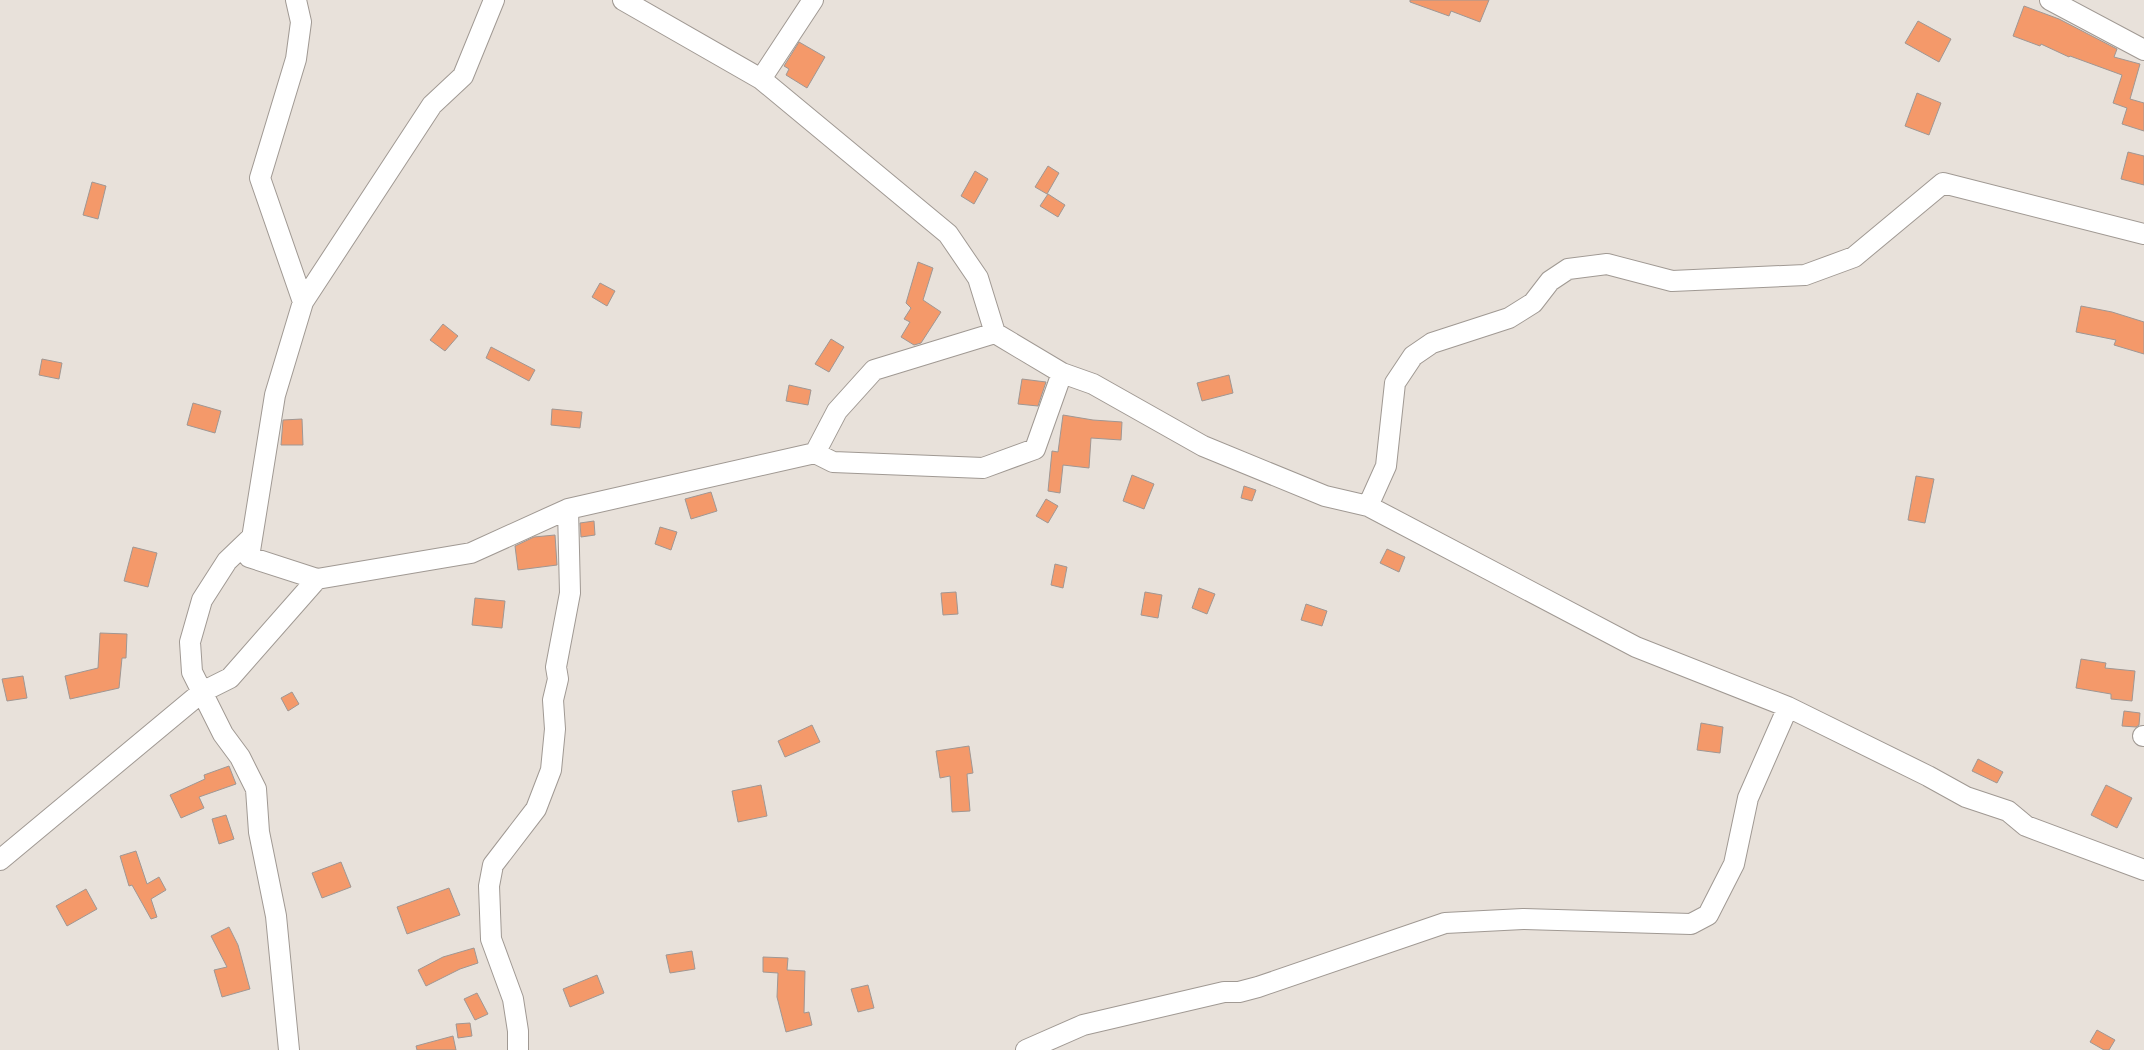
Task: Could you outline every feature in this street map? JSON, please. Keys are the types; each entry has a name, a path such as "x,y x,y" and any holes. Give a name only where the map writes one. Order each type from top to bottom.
{"street":[{"path":"296,0 301,22 296,59 260,178 303,302"},
{"path":"494,0 463,76 432,105 303,302 275,395 249,557 317,579 471,553 568,509 815,453 833,462 983,468 1035,449 1062,373"},
{"path":"623,0 761,79 948,234 978,278 996,333 1062,373 1093,384 1203,446 1325,496 1368,506 1636,647 1788,707 1928,776 1966,797 2008,811 2026,826 2144,870"},
{"path":"761,79 813,0"},
{"path":"2050,0 2144,50"},
{"path":"1368,506 1386,466 1395,383 1413,356 1432,342 1509,318 1533,303 1550,281 1568,269 1607,264 1672,281 1805,275 1854,257 1943,182 2144,234"},
{"path":"815,453 837,411 874,370 996,333"},
{"path":"518,1050 518,1031 513,999 491,938 489,886 492,865 536,809 551,770 555,728 553,700 558,679 556,667 570,593 568,509"},
{"path":"252,537 227,561 202,600 190,642 192,672 223,734 240,757 256,789 259,832 276,916 289,1050"},
{"path":"0,860 202,692 230,678 317,579"},
{"path":"1026,1050 1083,1025 1224,992 1240,992 1258,987 1445,923 1523,920 1691,924 1708,915 1734,864 1748,798 1788,707"}],"building":[{"path":"1410,0 1489,0 1480,22 1451,11 1449,16 1410,2"},
{"path":"2024,6 2059,19 2117,49 2114,57 2140,64 2130,99 2144,103 2144,131 2122,124 2127,108 2113,103 2122,75 2069,57 2041,44 2040,46 2013,36"},
{"path":"1918,21 1951,39 1939,62 1905,43"},
{"path":"799,42 825,57 807,88 786,75 789,69 784,66"},
{"path":"1917,93 1941,103 1929,135 1905,126"},
{"path":"2128,152 2144,156 2144,185 2121,179"},
{"path":"1048,166 1059,173 1047,194 1035,187"},
{"path":"975,171 988,179 974,204 961,196"},
{"path":"92,182 106,186 98,219 83,215"},
{"path":"1048,194 1065,205 1058,217 1040,206"},
{"path":"918,262 933,268 923,300 941,312 921,343 914,345 901,337 910,322 904,319 911,308 906,303"},
{"path":"600,283 615,291 607,306 592,297"},
{"path":"2081,306 2112,312 2144,322 2144,354 2114,345 2116,340 2076,332"},
{"path":"443,324 458,336 445,351 430,340"},
{"path":"831,339 844,347 829,372 815,364"},
{"path":"491,347 535,370 529,381 486,358"},
{"path":"42,359 62,363 59,379 39,375"},
{"path":"1229,375 1233,393 1202,401 1197,383"},
{"path":"1022,379 1046,382 1038,406 1018,404"},
{"path":"789,385 811,390 808,405 786,401"},
{"path":"193,403 221,411 215,433 187,425"},
{"path":"552,409 582,412 580,428 551,425"},
{"path":"1063,415 1122,422 1121,440 1091,438 1089,468 1063,465 1060,493 1048,491 1052,451 1058,452"},
{"path":"302,419 303,445 281,445 283,420"},
{"path":"1132,475 1154,484 1144,509 1123,501"},
{"path":"1916,476 1934,479 1925,523 1908,520"},
{"path":"1244,486 1256,490 1252,501 1241,498"},
{"path":"711,492 717,511 691,519 685,499"},
{"path":"1046,499 1058,506 1048,523 1036,516"},
{"path":"594,521 595,535 581,537 580,523"},
{"path":"660,527 677,532 671,550 655,544"},
{"path":"555,535 557,565 518,570 515,546 534,537"},
{"path":"133,547 157,553 148,587 124,581"},
{"path":"1387,549 1405,557 1399,572 1380,563"},
{"path":"1055,564 1067,567 1063,588 1051,585"},
{"path":"1199,588 1215,594 1207,614 1192,608"},
{"path":"956,592 958,614 943,615 941,593"},
{"path":"1145,592 1162,595 1158,618 1141,615"},
{"path":"475,598 505,601 502,628 472,625"},
{"path":"1306,604 1327,611 1322,626 1301,620"},
{"path":"100,633 127,634 126,658 122,658 119,688 70,699 65,676 98,668"},
{"path":"2081,659 2106,663 2105,668 2135,671 2132,701 2111,699 2111,694 2076,688"},
{"path":"23,676 27,698 7,701 2,679"},
{"path":"292,692 299,704 288,711 281,698"},
{"path":"2124,711 2140,713 2139,725 2136,727 2122,726"},
{"path":"1701,723 1723,727 1720,753 1697,750"},
{"path":"812,725 820,742 785,757 778,741"},
{"path":"969,746 973,773 967,774 970,811 952,812 950,776 940,778 936,751"},
{"path":"1978,759 2003,772 1997,783 1972,771"},
{"path":"229,766 236,784 199,797 204,808 181,818 170,795 205,779 204,775"},
{"path":"761,785 767,816 738,822 732,791"},
{"path":"2106,785 2132,798 2117,828 2091,815"},
{"path":"226,815 234,839 219,844 212,819"},
{"path":"136,851 147,884 159,877 166,890 151,899 157,917 151,919 132,885 129,886 120,856"},
{"path":"341,862 351,887 322,898 312,873"},
{"path":"449,888 460,915 407,934 397,907"},
{"path":"86,889 97,909 67,926 56,906"},
{"path":"229,927 238,945 250,989 222,997 214,970 227,967 211,936"},
{"path":"474,948 478,963 460,969 426,986 418,970 443,957"},
{"path":"692,951 695,969 670,973 666,955"},
{"path":"763,957 788,958 787,970 805,971 804,1013 809,1012 812,1025 786,1032 777,997 778,973 763,972"},
{"path":"597,975 604,993 570,1007 563,989"},
{"path":"868,985 874,1008 858,1012 851,989"},
{"path":"477,993 488,1014 475,1020 464,999"},
{"path":"470,1023 472,1036 458,1038 456,1024"},
{"path":"2097,1030 2115,1040 2109,1050 2104,1050 2090,1042"},
{"path":"453,1036 456,1050 417,1050 416,1046"}]}
